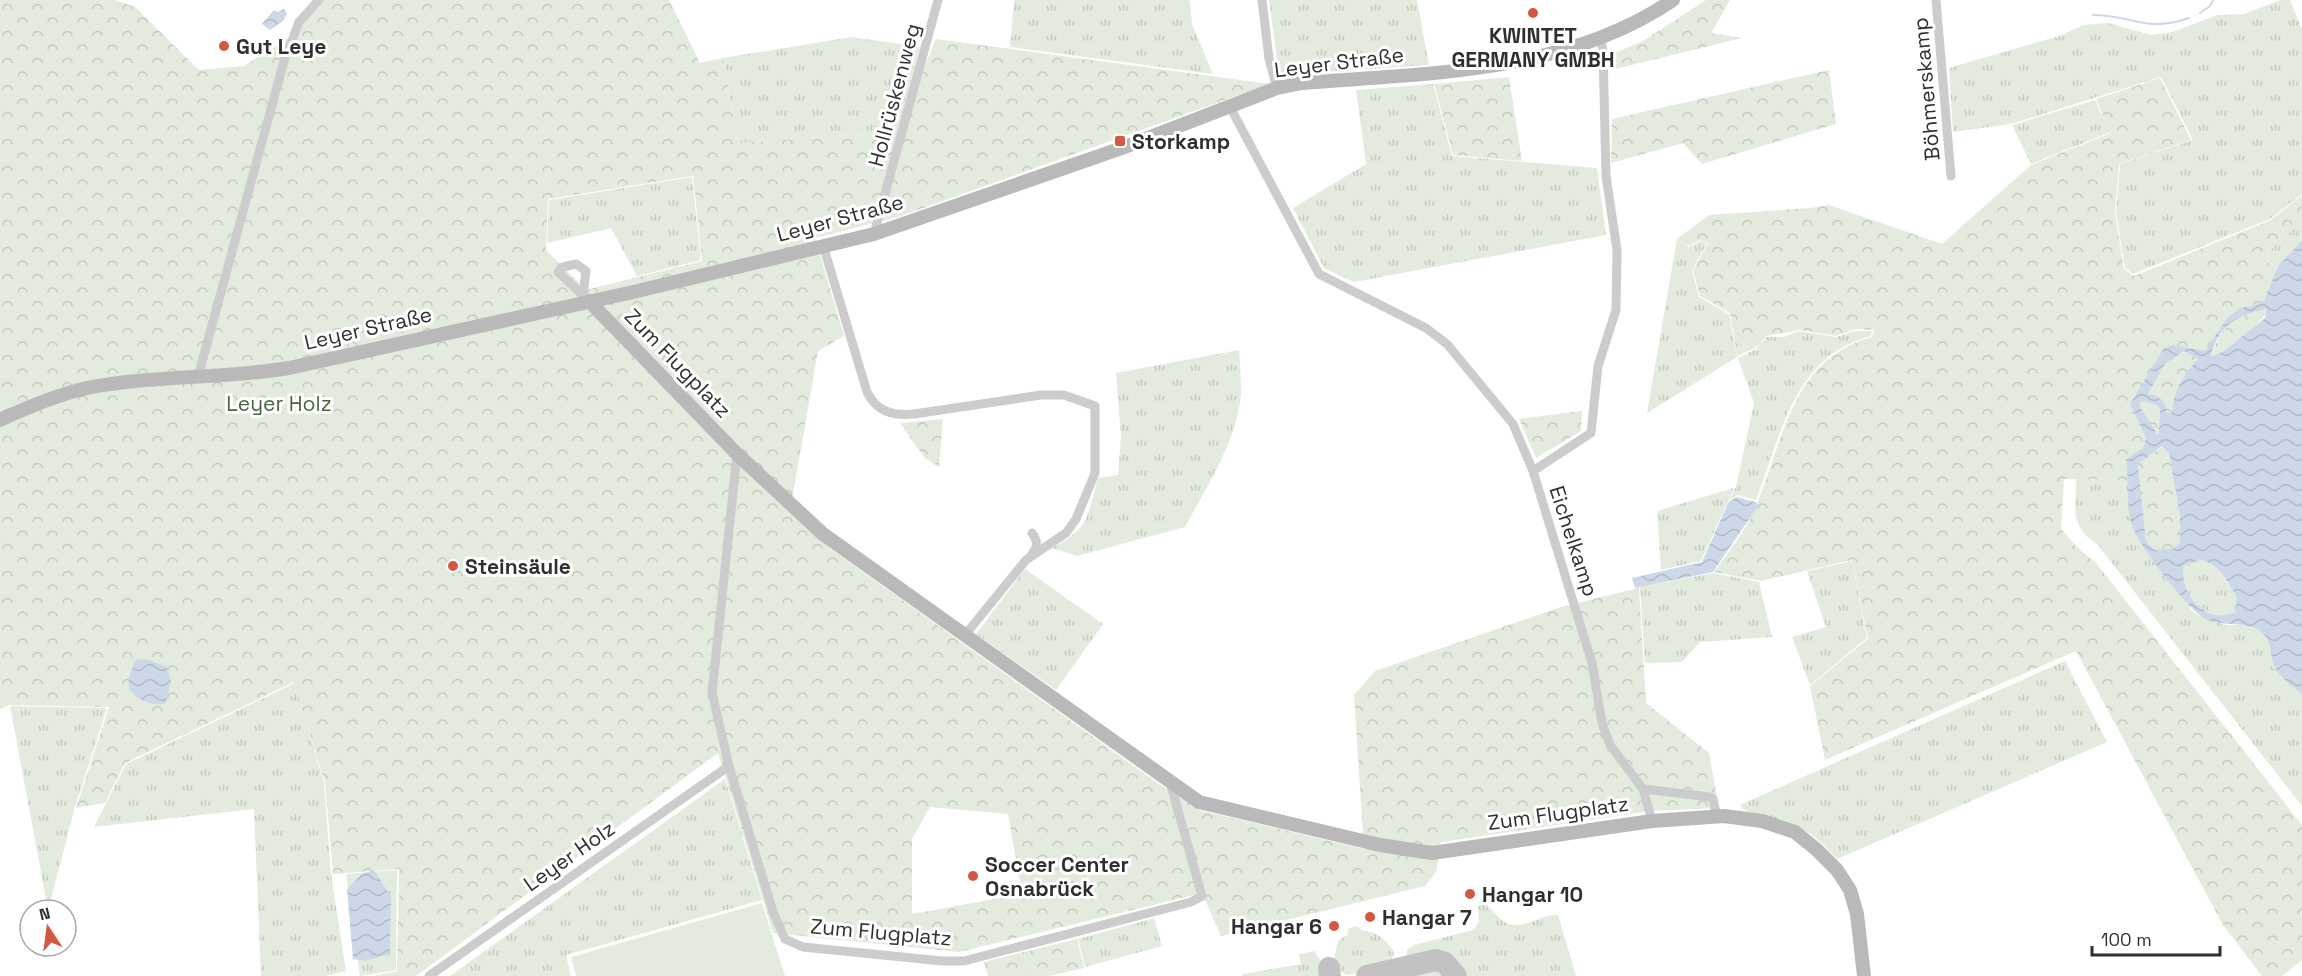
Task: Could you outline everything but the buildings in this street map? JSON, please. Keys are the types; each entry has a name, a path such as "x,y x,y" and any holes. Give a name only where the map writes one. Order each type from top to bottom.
{"street":[{"path":"199,373 284,60 299,22 319,0"},
{"name":"Hollrüskenweg","path":"874,234 938,0"},
{"path":"1262,0 1269,58 1277,88"},
{"name":"Leyer Straße","path":"0,420 37,403 86,388 250,374 289,368 586,298 874,234 1122,148 1277,88 1488,68 1549,54 1600,38 1673,0"},
{"name":"Böhmerskamp","path":"1936,0 1951,176"},
{"name":"Eichelkamp","path":"1600,38 1603,50 1606,176 1617,250 1616,310 1598,366 1591,434 1533,471 1592,663 1602,723 1611,745 1642,789 1652,821"},
{"path":"1229,105 1319,274 1426,328 1447,344 1513,424 1533,471"},
{"path":"823,245 867,392 881,410 899,415 914,414 1041,395 1064,395 1078,398 1095,406 1095,473 1082,506 1066,533 1032,555"},
{"name":"Zum Flugplatz","path":"586,298 737,454 823,534 852,557 1199,802 1380,845 1432,853 1652,821 1718,817 1762,821 1795,832 1837,870 1850,890 1857,914 1864,976"},
{"name":"Zum Flugplatz","path":"737,454 712,693 729,766 773,912 785,939 803,947 942,961 964,961 1191,902 1202,896 1170,782"},
{"path":"965,635 1037,548 1037,539 1032,533"},
{"name":"Leyer Holz","path":"429,976 729,766"},
{"path":"1642,789 1713,799 1718,817"}],"green space":[{"path":"0,0 115,0 135,7 199,70 244,66 297,33 319,0 669,0 700,63 723,58 738,143 897,132 936,39 1270,84 901,216 815,238 844,336 818,351 790,511 831,549 1156,782 1199,810 1364,849 1354,695 1375,671 1564,606 1639,588 1646,703 1709,753 1719,808 1650,811 1441,842 1436,872 1425,886 1221,936 1202,893 959,952 773,933 718,753 416,976 374,976 397,971 399,869 333,874 325,783 294,682 125,763 105,803 76,808 109,707 9,705 0,709","holes":["693,176 702,261 586,290 546,250 548,199","930,807 1008,814 1022,894 912,914 912,839"]},
{"path":"1014,0 1190,0 1192,24 1213,74 1010,47"},
{"path":"1269,0 1417,0 1429,65 1310,73 1282,79"},
{"path":"1706,0 1730,0 1711,33 1742,38 1611,70 1610,55 1643,41"},
{"path":"2280,0 2290,0 2302,29 2302,194 2270,219 2133,274 2125,268 2116,212 2120,164 2193,140 2161,77 2011,124 1953,132 1949,68 2059,36 2084,25 2108,23 2151,35 2172,32 2218,15 2244,14"},
{"path":"852,37 920,47 898,132 738,143 723,58"},
{"path":"1829,70 1836,124 1702,164 1683,143 1611,163 1612,119"},
{"path":"1509,77 1522,161 1453,155 1434,84"},
{"path":"2160,78 2191,140 2119,164 2115,213 2124,269 2134,276 2271,220 2302,195 2302,221 2269,251 2266,262 2278,266 2264,300 2256,305 2240,308 2227,318 2205,352 2173,345 2130,404 2146,438 2143,448 2126,459 2129,480 2064,479 2061,529 2096,563 2302,825 2302,960 2282,976 2262,976 2223,925 2076,651 1825,760 1810,686 1868,639 1852,560 1761,581 1714,572 1752,515 1792,409 1805,385 1822,365 1844,348 1872,337 1874,330 1855,329 1836,336 1800,330 1766,336 1755,348 1737,356 1730,313 1700,296 1693,271 1708,243 1700,240 1689,246 1677,239 1709,215 1829,205 1942,244 2031,165 2111,133 2096,99"},
{"path":"1433,84 1452,156 1597,168 1606,235 1354,282 1324,268 1293,208 1366,164 1356,90"},
{"path":"2095,100 2111,132 2031,164 2012,125"},
{"path":"692,177 701,260 637,276 611,228 547,243 549,200"},
{"path":"2302,221 2302,240 2278,266 2266,262 2269,251"},
{"path":"1677,239 1689,247 1701,241 1707,243 1692,271 1699,297 1729,314 1737,357 1647,413"},
{"path":"2267,309 2252,329 2211,358 2224,330 2246,315"},
{"path":"1799,331 1836,337 1855,331 1872,331 1871,336 1845,346 1824,361 1807,379 1783,424 1756,500 1737,495 1728,502 1736,487 1754,403 1738,358 1756,349 1766,337 1784,337"},
{"path":"1239,350 1241,392 1234,428 1212,479 1185,527 1077,556 1052,548 1074,534 1085,520 1098,478 1118,475 1121,437 1116,373"},
{"path":"2184,351 2198,359 2180,384 2174,398 2172,414 2167,413 2148,394 2165,364"},
{"path":"2141,401 2157,405 2160,411 2157,435 2140,407"},
{"path":"1582,411 1581,431 1536,458 1519,419"},
{"path":"943,419 939,467 924,457 900,423"},
{"path":"2163,446 2169,453 2180,517 2180,542 2174,548 2155,550 2146,541 2138,463"},
{"path":"2076,479 2129,480 2131,524 2194,613 2225,625 2249,625 2261,632 2271,644 2274,667 2302,694 2302,806 2097,544 2082,530 2075,508"},
{"path":"1734,488 1701,561 1661,570 1657,511"},
{"path":"2201,560 2218,571 2238,599 2235,612 2214,615 2197,605 2191,597 2183,577 2183,566"},
{"path":"1852,561 1867,638 1810,685 1792,637 1826,627 1807,571"},
{"path":"1025,569 1103,624 1056,690 976,634"},
{"path":"1713,573 1759,582 1772,637 1700,642 1682,662 1645,663 1640,587"},
{"path":"2065,661 2107,742 1837,859 1808,832 1796,826 1758,817 1740,805"},
{"path":"295,683 324,783 331,874 346,971 326,976 261,976 254,809 94,827 126,764"},
{"path":"10,706 107,708 75,807 51,898 46,898"},
{"path":"725,779 762,900 566,955 571,976 450,976"},
{"path":"397,870 396,970 360,976 346,874"},
{"path":"762,903 785,976 576,976 571,957"},
{"path":"1482,903 1511,925 1558,915 1576,976 1461,976 1450,963 1439,957 1409,961 1406,958 1407,950 1414,945 1473,930 1479,922 1478,907"},
{"path":"1154,918 1162,946 1085,967 1078,939"},
{"path":"1357,926 1376,934 1388,944 1394,953 1390,965 1347,975 1332,967 1338,941 1347,935 1349,928"},
{"path":"1077,939 1084,968 1049,976 988,976 984,962"},
{"path":"1314,951 1326,969 1320,976 1243,976 1243,974 1301,964 1299,954"},
{"path":"1427,966 1442,968 1450,976 1387,976"}],"water":[{"path":"284,9 287,14 283,21 270,30 262,24 274,10 278,12"},
{"path":"2302,240 2302,694 2276,669 2268,640 2261,632 2249,626 2207,620 2199,615 2177,591 2152,560 2135,532 2129,516 2128,500 2126,459 2143,448 2146,438 2130,404 2164,348 2173,345 2205,351 2227,318 2240,308 2256,305 2264,300 2278,266","holes":["2266,309 2265,318 2224,351 2211,357 2218,337 2230,324 2246,315","2184,351 2198,359 2180,384 2174,398 2172,413 2167,413 2162,400 2148,394 2165,364","2141,401 2157,405 2160,411 2158,435 2140,407","2162,446 2169,453 2180,517 2180,542 2174,548 2155,550 2146,541 2138,464","2201,560 2214,566 2223,575 2237,598 2235,612 2214,615 2205,611 2191,597 2183,577 2183,566"]},
{"path":"1736,497 1756,502 1758,506 1713,572 1635,588 1632,578 1702,562 1728,503"},
{"path":"146,659 167,667 171,681 166,703 150,703 134,695 129,687 134,663 136,660"},
{"path":"374,870 391,897 390,953 366,961 353,959 347,889 362,874"}],"waterway":[{"path":"2200,13 2210,6 2213,0"},
{"path":"2093,15 2150,24 2189,18"}],"taxiway":[{"path":"1367,976 1436,960 1445,963 1456,976"},
{"path":"1329,968 1330,976"}],"place":[{"name":"KWINTET GERMANY GMBH","path":"1533,13"},
{"name":"Gut Leye","path":"224,46"},
{"name":"Storkamp","path":"1120,141"},
{"name":"Steinsäule","path":"453,566"},
{"name":"Soccer Center Osnabrück","path":"973,876"},
{"name":"Hangar 10","path":"1470,894"},
{"name":"Hangar 7","path":"1370,917"},
{"name":"Hangar 6","path":"1334,926"}]}
